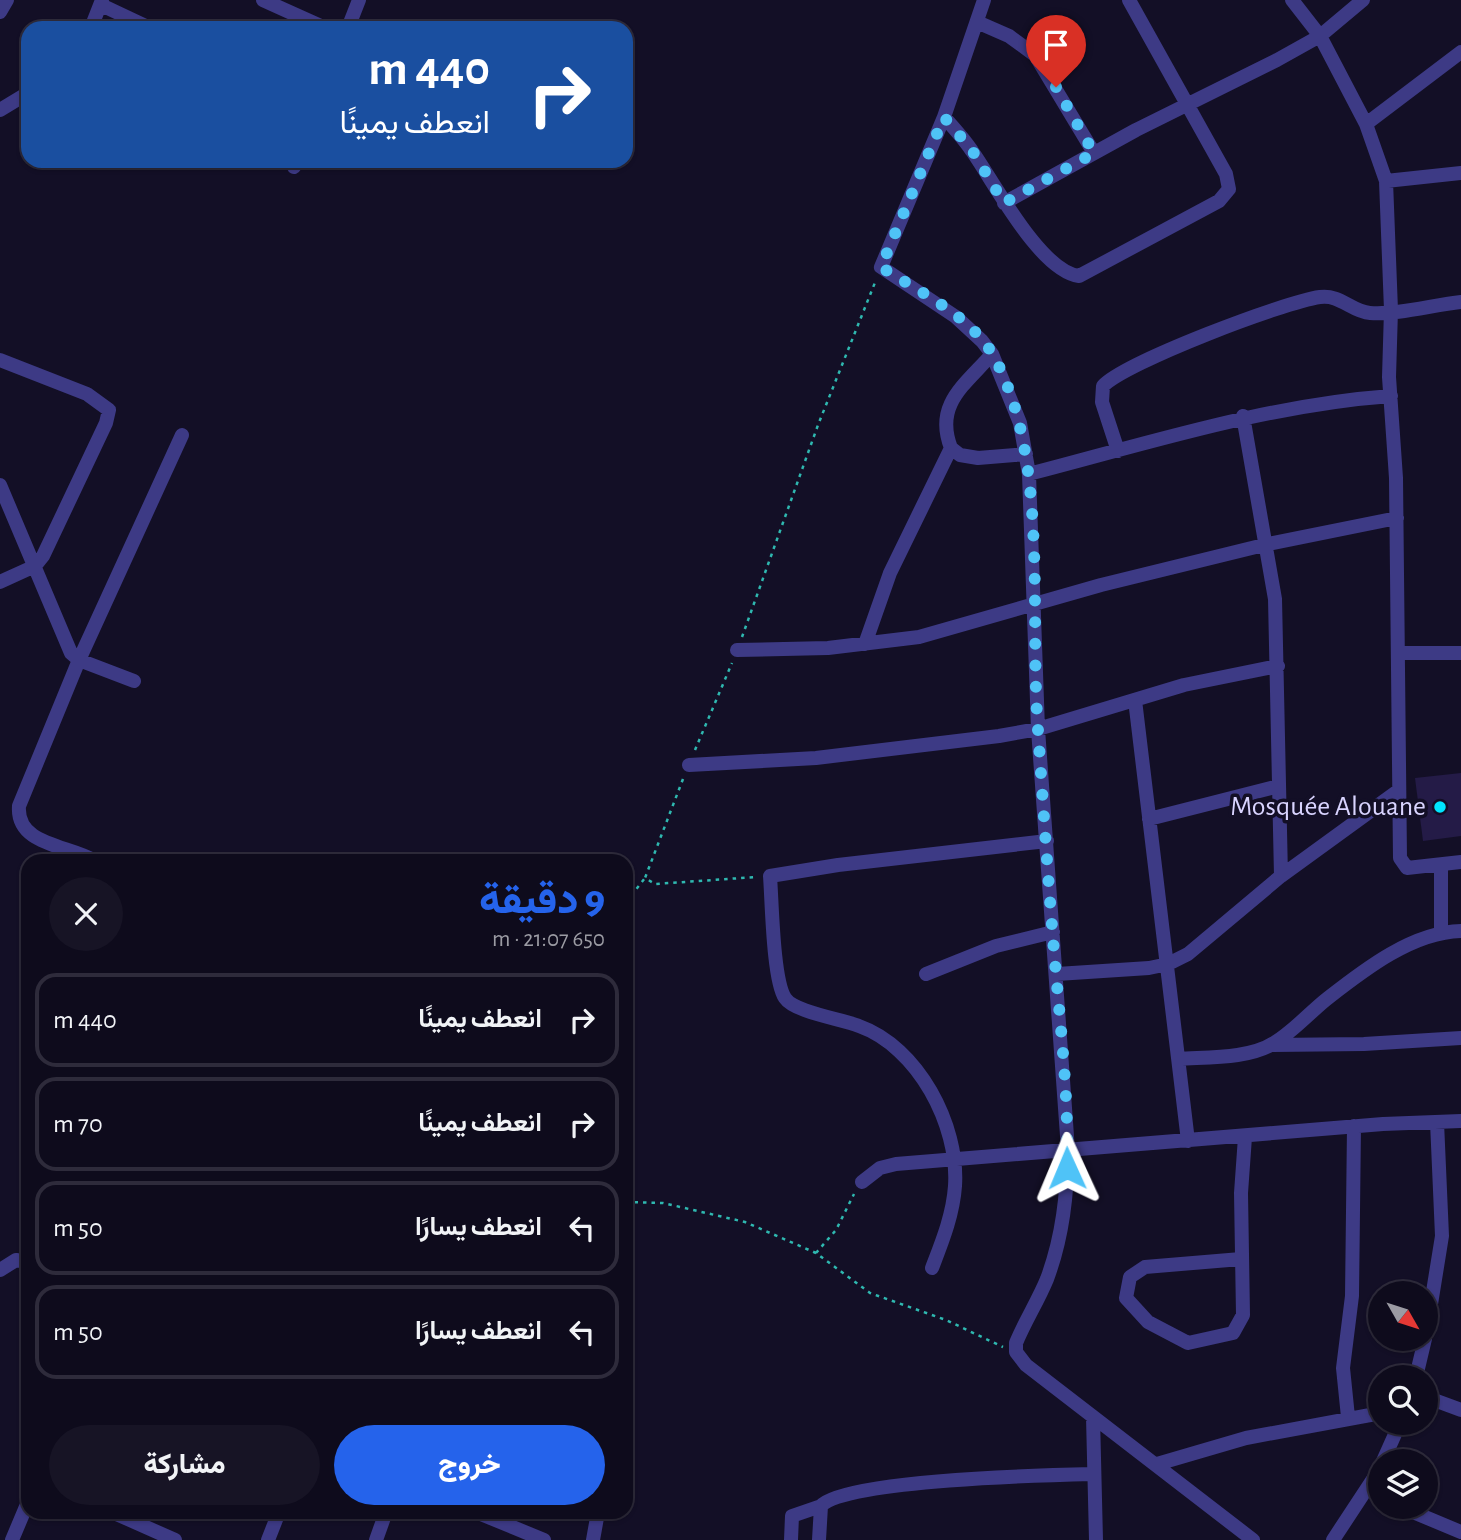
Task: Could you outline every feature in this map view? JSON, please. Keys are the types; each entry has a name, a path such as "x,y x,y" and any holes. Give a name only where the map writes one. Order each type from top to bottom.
{"street":[{"path":"0,12 7,0"},
{"path":"263,0 283,4 313,21"},
{"path":"351,21 359,0"},
{"path":"984,0 944,117 881,267 956,317 992,354 1011,396 1029,474 1038,729 1068,1150 1062,1230 1046,1280 1016,1343 1016,1352 1026,1365 1253,1540"},
{"path":"944,117 972,150 1004,203 1048,257 1066,272 1079,276 1219,201 1228,189 1226,174 1129,0"},
{"path":"1292,0 1320,36 1366,124 1386,181 1397,518 1398,848 1403,866 1407,868 1461,862"},
{"path":"1004,203 1094,153 1320,36 1363,0"},
{"path":"94,21 102,2 137,21"},
{"path":"977,22 1009,36 1035,55 1094,153"},
{"path":"1366,124 1461,52"},
{"path":"0,110 21,97"},
{"path":"1386,181 1461,173"},
{"path":"1118,451 1101,392 1103,386 1116,375 1219,331 1323,296 1345,302 1367,313 1461,302"},
{"path":"992,354 948,405 944,423 951,448 960,455 978,458 1026,454"},
{"path":"0,360 87,394 109,410 100,435 36,566 0,582"},
{"path":"1029,474 1242,416 1278,409 1391,396"},
{"path":"1242,416 1268,544 1275,599 1281,876"},
{"path":"77,854 37,838 23,826 18,814 26,786 79,660 182,435"},
{"path":"864,644 890,573 951,448"},
{"path":"0,485 68,648 79,660 134,681"},
{"path":"737,650 782,651 919,637 1268,544 1397,518"},
{"path":"1398,653 1461,653"},
{"path":"689,765 816,758 1038,729 1184,685 1278,666"},
{"path":"1135,699 1188,1141"},
{"path":"1149,820 1279,786"},
{"path":"1057,974 1168,964 1188,954 1281,876 1398,791"},
{"path":"932,1268 952,1210 956,1184 953,1159 939,1106 929,1088 897,1051 861,1026 794,1007 783,996 778,975 770,876 838,865 1048,841"},
{"path":"1441,865 1441,932"},
{"path":"1273,1045 1328,997 1376,965 1414,942 1441,932 1461,931"},
{"path":"926,974 996,946 1053,932"},
{"path":"1178,1059 1227,1055 1273,1045 1364,1044 1461,1038"},
{"path":"862,1182 871,1173 896,1164 1354,1126 1461,1121"},
{"path":"1435,1281 1442,1236 1437,1122"},
{"path":"1348,1417 1343,1368 1352,1296 1354,1126"},
{"path":"1241,1259 1145,1266 1130,1277 1126,1298 1148,1322 1188,1343 1228,1335 1237,1329 1243,1315 1241,1259 1245,1137"},
{"path":"0,1270 21,1260"},
{"path":"1438,1401 1461,1410"},
{"path":"1157,1464 1245,1438 1368,1415"},
{"path":"1093,1417 1096,1540"},
{"path":"791,1540 790,1521 795,1513 846,1495 902,1486 1030,1475 1093,1474"},
{"path":"1333,1540 1368,1489"},
{"path":"820,1540 821,1506"},
{"path":"12,1540 21,1519"},
{"path":"129,1519 176,1540"},
{"path":"268,1540 276,1519"},
{"path":"376,1540 384,1519"},
{"path":"493,1519 544,1540"},
{"path":"593,1540 597,1519"},
{"path":"1429,1519 1461,1533 1458,1540"}],"path":[{"path":"633,893 645,878 737,650 818,425 881,267"},
{"path":"645,878 655,884 770,876"},
{"path":"816,1252 836,1230 862,1182"},
{"path":"633,1202 663,1203 745,1222 816,1252 870,1293 946,1320 1016,1352"}],"building":[{"name":"Mosquée Alouane","path":"1461,773 1461,836 1423,841 1415,778"}],"place":[{"name":"Mosquée Alouane","path":"1440,807"}],"route":[{"path":"1056,87 1094,153 1004,203 972,150 944,117 881,267 956,317 982,341 992,354 1020,423 1029,474 1038,729 1061,1028 1067,1168"}]}
